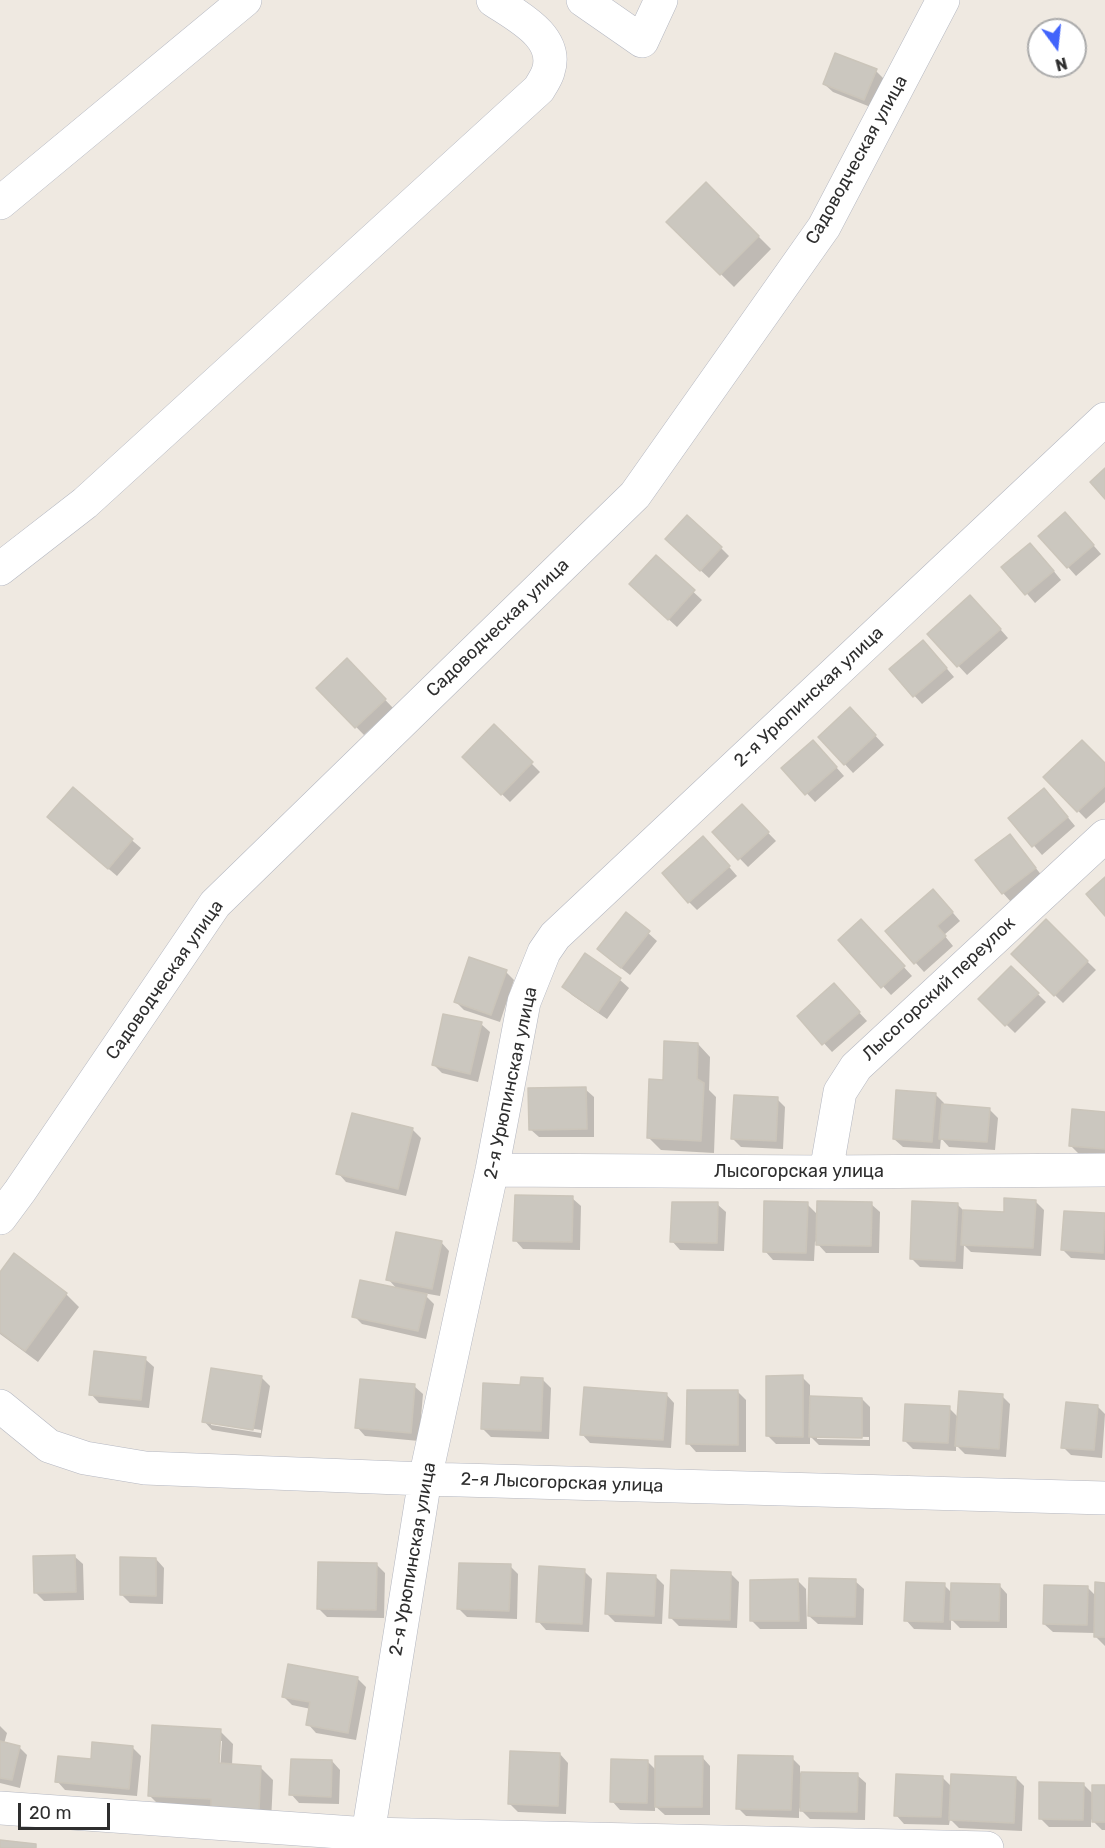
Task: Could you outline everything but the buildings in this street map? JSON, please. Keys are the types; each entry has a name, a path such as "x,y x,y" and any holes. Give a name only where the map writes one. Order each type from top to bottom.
{"street":[{"path":"0,203 245,0"},
{"path":"0,569 85,503 539,89 548,72 550,56 547,45 528,24 493,0"},
{"path":"584,0 642,41 661,0"},
{"name":"Садоводческая улица","path":"0,1218 10,1185 215,904 635,495 824,227 943,0"},
{"name":"2-я Урюпинская улица","path":"368,1834 425,1479 492,1170 524,1002 544,952 555,936 1105,419"},
{"name":"Лысогорский переулок","path":"826,1172 840,1092 856,1067 1105,836"},
{"name":"Лысогорская улица","path":"492,1170 826,1172 1105,1170"},
{"name":"2-я Лысогорская улица","path":"0,1406 49,1446 95,1460 145,1468 425,1479 1105,1498"},
{"path":"0,1808 368,1834 987,1848"}]}
